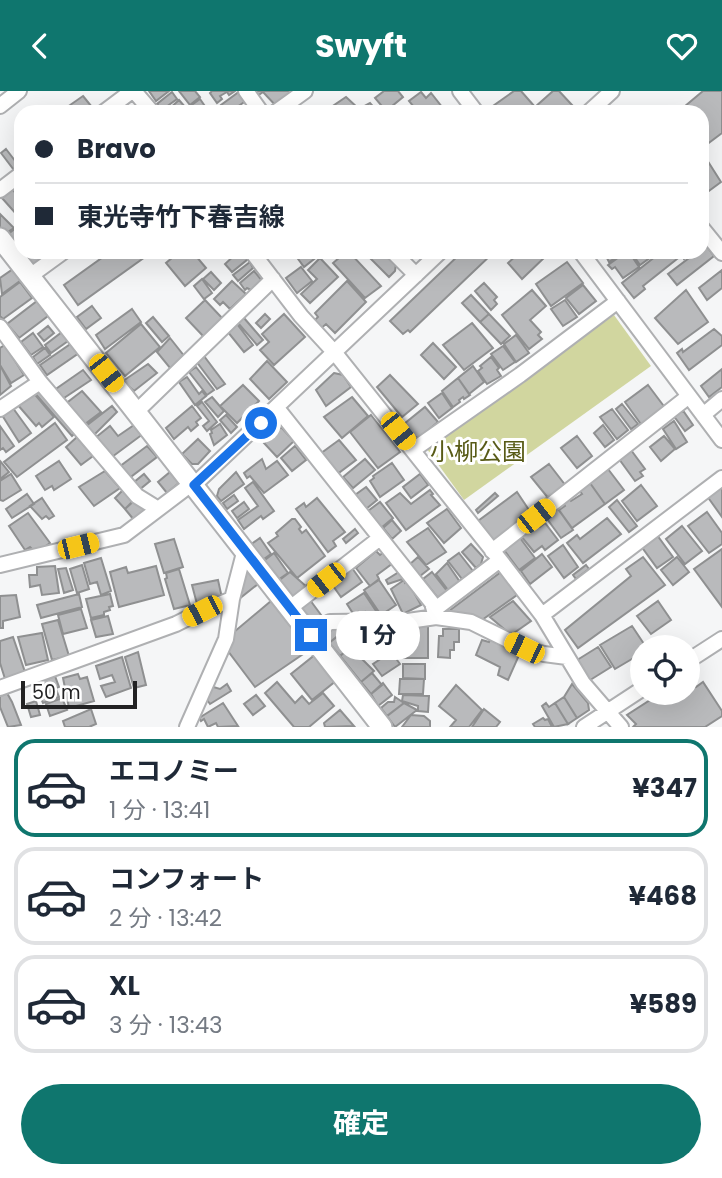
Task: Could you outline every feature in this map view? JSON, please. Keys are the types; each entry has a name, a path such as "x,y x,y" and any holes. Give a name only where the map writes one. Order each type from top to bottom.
{"main road":[{"path":"0,238 14,256"},
{"path":"17,259 382,726"}],"street":[{"path":"0,106 19,91"},
{"path":"114,105 133,91 146,105"},
{"path":"286,105 305,91"},
{"path":"460,91 471,105"},
{"path":"0,190 14,179"},
{"path":"709,236 722,253"},
{"path":"30,276 53,259"},
{"path":"257,259 496,555 542,615 583,683 621,726"},
{"path":"400,259 416,275"},
{"path":"3,560 124,535 186,488 194,485 433,259"},
{"path":"586,259 722,440"},
{"path":"136,412 273,279"},
{"path":"413,450 520,375 618,301"},
{"path":"0,327 40,381 137,496 158,509"},
{"path":"0,409 40,381"},
{"path":"435,614 496,555 689,396"},
{"path":"703,415 722,399"},
{"path":"277,408 432,603 435,614"},
{"path":"542,615 722,478"},
{"path":"290,608 380,538"},
{"path":"187,726 226,639 232,599 245,549"},
{"path":"0,688 176,624 232,599"},
{"path":"311,635 331,622 408,621 435,614 471,622 524,648 567,657"},
{"path":"700,653 722,639"},
{"path":"584,726 630,697"}],"green space":[{"name":"小柳公園","path":"614,315 651,366 464,500 427,449"}],"building":[{"path":"149,91 169,91 156,101"},
{"path":"179,91 195,91 200,97 190,105"},
{"path":"235,91 220,96 222,99 217,103 210,93"},
{"path":"240,91 247,100 240,105 221,105"},
{"path":"251,91 297,91 280,105 275,105 263,92 256,97"},
{"path":"384,91 398,91 403,97 393,105 381,105 375,98"},
{"path":"514,91 521,91 533,105 494,105"},
{"path":"553,91 559,91 572,105 537,105"},
{"path":"703,91 722,91 722,133 709,143 709,105 686,105"},
{"path":"172,92 177,99 169,105 157,104"},
{"path":"421,92 426,98 431,93 440,105 412,105 409,101"},
{"path":"83,96 90,105 70,105"},
{"path":"346,97 355,105 334,105"},
{"path":"200,99 204,105 192,105"},
{"path":"6,149 14,159 14,170 1,153"},
{"path":"709,163 721,182 709,191"},
{"path":"12,189 14,191 14,212 2,198"},
{"path":"0,214 14,228 1,236 0,235"},
{"path":"14,229 14,245 10,248 3,238"},
{"path":"709,249 714,256 677,285 668,274 688,259 709,259"},
{"path":"23,259 48,259 31,272"},
{"path":"100,259 142,259 78,305 64,285"},
{"path":"171,259 198,259 206,268 185,286 166,263"},
{"path":"230,259 248,259 232,272 225,264"},
{"path":"298,259 314,259 304,267"},
{"path":"321,259 338,277 310,303 301,294 317,279 308,270"},
{"path":"338,259 356,259 381,286 365,298 333,263"},
{"path":"371,259 391,259 396,264 395,271 389,277"},
{"path":"455,259 487,259 410,332 408,330 403,334 390,321"},
{"path":"512,259 543,259 522,279 508,263"},
{"path":"616,259 634,259 639,267 623,278 615,267 612,269 608,265"},
{"path":"636,259 648,259 640,265"},
{"path":"652,259 677,259 643,286 645,289 634,298 622,283"},
{"path":"250,262 253,268 238,281 233,275"},
{"path":"567,262 583,283 551,306 536,284"},
{"path":"16,267 24,278 2,294 0,278"},
{"path":"301,267 312,281 297,293 286,278"},
{"path":"722,270 722,288 707,300 699,288"},
{"path":"254,271 263,282 253,291 247,288 245,290 240,283"},
{"path":"211,272 221,283 214,290 203,279"},
{"path":"202,279 212,293 204,299 194,286"},
{"path":"232,281 246,294 230,309 223,302 220,305 214,299"},
{"path":"347,281 366,302 335,333 326,324 318,331 311,324 318,317 315,313"},
{"path":"20,282 32,298 3,319 0,316 0,297"},
{"path":"484,283 497,297 494,300 497,304 491,310 475,291"},
{"path":"583,285 596,301 579,314 566,298"},
{"path":"532,290 546,306 530,320 541,332 538,335 542,339 529,349 502,315"},
{"path":"686,290 708,322 678,344 655,318"},
{"path":"471,295 489,314 480,322 462,303"},
{"path":"205,300 223,319 204,337 186,318"},
{"path":"565,300 577,317 563,326 551,309"},
{"path":"37,301 48,316 19,338 7,324"},
{"path":"92,306 101,318 86,329 77,317"},
{"path":"132,309 141,322 105,349 96,335"},
{"path":"265,314 270,319 261,328 256,323"},
{"path":"284,314 305,337 274,365 260,350 269,342 262,334"},
{"path":"489,314 510,336 501,344 480,322"},
{"path":"153,317 169,336 162,342 146,323"},
{"path":"244,318 263,340 257,345 238,323"},
{"path":"472,323 493,348 464,370 443,345"},
{"path":"141,324 160,347 125,376 106,353"},
{"path":"237,324 253,345 244,352 227,331"},
{"path":"48,326 54,333 44,341 38,334"},
{"path":"714,329 722,336 722,345 689,370 677,353 682,349 683,352"},
{"path":"62,332 68,341 51,353 45,345"},
{"path":"33,333 43,347 31,355 21,342"},
{"path":"516,335 529,353 516,362 504,344"},
{"path":"170,338 185,357 170,368 157,352"},
{"path":"72,343 79,353 47,375 40,365"},
{"path":"433,343 456,367 444,379 421,355"},
{"path":"5,345 24,375 11,383 0,365 0,348"},
{"path":"503,346 515,362 503,370 491,354"},
{"path":"45,348 50,355 37,364 33,357"},
{"path":"204,356 225,384 217,389 196,361"},
{"path":"491,357 501,376 487,384 478,371"},
{"path":"267,361 287,382 269,399 250,379"},
{"path":"148,364 157,373 134,391 123,381"},
{"path":"0,365 11,386 0,395"},
{"path":"473,366 484,382 469,394 458,378"},
{"path":"196,367 214,390 207,395 189,372"},
{"path":"722,369 722,387 709,397 701,386"},
{"path":"83,370 91,380 61,400 53,391"},
{"path":"334,373 343,375 351,387 326,406 316,390"},
{"path":"390,375 418,404 402,417 377,387"},
{"path":"187,377 199,394 202,391 206,396 195,405 179,382"},
{"path":"458,378 470,395 464,399 463,397 453,407 442,391"},
{"path":"243,385 259,401 237,423 220,406"},
{"path":"648,385 666,409 643,427 625,402"},
{"path":"37,387 76,432 72,436 33,391"},
{"path":"32,391 54,417 42,427 39,423 36,426 17,404"},
{"path":"82,391 101,412 81,427 64,405"},
{"path":"442,393 452,408 439,418 428,403"},
{"path":"212,397 224,411 218,417 205,402"},
{"path":"352,397 368,416 342,438 324,417"},
{"path":"202,402 217,422 207,431 203,426 209,421 197,406"},
{"path":"10,404 31,433 19,442 0,412"},
{"path":"622,404 638,424 631,429 616,409"},
{"path":"112,406 117,412 94,435 86,426"},
{"path":"192,406 201,418 196,422 198,425 191,431 188,427 174,439 166,428"},
{"path":"425,407 438,422 420,437 414,437 404,424"},
{"path":"612,409 628,430 617,439 600,417"},
{"path":"678,411 684,412 693,425 685,431 673,415"},
{"path":"226,415 237,427 231,433 220,420"},
{"path":"371,415 400,452 378,468 350,432"},
{"path":"674,421 687,442 676,449 663,429"},
{"path":"55,423 67,440 17,477 4,462"},
{"path":"220,424 227,435 214,445 211,430"},
{"path":"134,425 143,434 112,457 95,438 110,426 118,436"},
{"path":"603,425 614,440 605,447 594,433"},
{"path":"0,426 14,446 6,452 3,448 0,450"},
{"path":"281,427 294,441 277,457 264,443"},
{"path":"577,436 592,456 577,468 561,448"},
{"path":"664,436 675,449 661,461 650,447"},
{"path":"77,437 93,456 81,465 66,447"},
{"path":"198,439 210,451 198,464 192,464 182,454"},
{"path":"339,440 356,460 336,475 320,454"},
{"path":"147,446 157,457 128,479 119,467"},
{"path":"295,446 306,460 292,471 281,458"},
{"path":"631,450 645,469 640,472 643,476 635,481 619,459"},
{"path":"262,459 266,469 277,461 288,475 264,493 250,476 247,478 244,473"},
{"path":"365,459 375,470 353,488 343,477"},
{"path":"0,461 9,472 0,479"},
{"path":"59,461 71,479 54,490 52,486 45,490 36,476"},
{"path":"392,463 404,480 380,497 370,481"},
{"path":"549,464 566,486 549,499 531,477"},
{"path":"608,469 624,490 605,504 590,483"},
{"path":"105,471 120,488 94,506 79,487"},
{"path":"170,472 179,483 167,493 158,482"},
{"path":"236,472 244,484 221,501 217,496 219,489"},
{"path":"11,474 21,490 3,501 0,500 0,481"},
{"path":"144,474 150,481 139,490 133,483"},
{"path":"420,474 428,485 411,498 403,487"},
{"path":"253,482 274,511 263,519 261,516 244,529 238,520 258,506 245,488"},
{"path":"590,483 605,504 572,528 559,510 565,506 563,502 569,498 571,501 582,494 579,490"},
{"path":"641,485 657,506 637,521 622,501"},
{"path":"722,485 722,517 707,496"},
{"path":"366,487 377,500 366,509 355,495"},
{"path":"124,489 134,500 125,509 115,498"},
{"path":"430,490 440,505 406,530 386,503 400,493 411,504"},
{"path":"517,492 531,513 494,543 478,521"},
{"path":"495,493 498,496 478,513 476,510"},
{"path":"27,494 34,504 12,518 6,509"},
{"path":"234,495 238,501 227,509 223,503"},
{"path":"42,498 54,516 49,519 46,516 42,519 30,506"},
{"path":"317,498 345,532 333,541 336,546 328,552 296,509 304,503 306,507"},
{"path":"135,500 148,509 134,520 125,509"},
{"path":"617,500 637,526 629,532 609,507"},
{"path":"244,502 249,509 237,518 232,511"},
{"path":"380,502 393,518 381,528 368,511"},
{"path":"447,509 461,528 444,543 427,523"},
{"path":"558,509 573,530 561,538 545,516"},
{"path":"707,512 722,533 722,544 709,553 688,526"},
{"path":"28,513 50,543 36,553 30,547 25,550 9,526"},
{"path":"607,518 621,534 583,563 567,543 577,535 580,539"},
{"path":"292,519 301,527 299,529 302,533 306,530 325,556 297,578 268,543 278,536 276,533"},
{"path":"392,520 401,531 392,539 383,528"},
{"path":"536,523 540,527 545,523 558,540 545,550 542,546 534,552 521,536"},
{"path":"682,526 702,551 685,564 666,539"},
{"path":"428,528 446,552 426,565 407,542"},
{"path":"355,529 358,533 346,543 343,539"},
{"path":"657,535 673,557 657,568 641,546"},
{"path":"260,538 271,554 261,561 250,545"},
{"path":"520,538 535,558 519,570 504,550"},
{"path":"174,539 183,567 164,573 155,544"},
{"path":"471,544 483,557 476,568 462,552"},
{"path":"563,545 578,567 564,578 548,556"},
{"path":"722,549 722,607 694,569"},
{"path":"376,551 380,555 384,552 393,563 377,575 379,579 370,586 356,568"},
{"path":"274,553 288,573 275,582 261,563"},
{"path":"459,553 473,571 462,579 448,561"},
{"path":"542,554 552,567 530,584 521,571"},
{"path":"418,557 429,569 420,576 410,564"},
{"path":"643,557 665,585 578,648 565,630 631,576 626,569"},
{"path":"677,557 689,572 673,585 661,570"},
{"path":"101,558 111,591 101,595 97,582 90,584 84,563"},
{"path":"447,563 460,582 448,590 436,574"},
{"path":"82,565 89,589 77,593 70,569"},
{"path":"586,565 589,569 576,579 573,575"},
{"path":"55,566 59,593 42,595 40,585 30,587 29,575 37,575 37,567"},
{"path":"156,566 164,595 119,607 110,572 126,567 128,573"},
{"path":"245,567 258,584 239,599"},
{"path":"66,568 73,590 64,593 58,569"},
{"path":"352,568 362,582 341,597 331,583"},
{"path":"179,569 190,605 174,609 165,579 166,573"},
{"path":"290,572 309,589 291,602 277,582"},
{"path":"399,572 403,579 388,584 386,580"},
{"path":"432,572 447,591 438,598 423,579"},
{"path":"501,572 517,595 482,620 454,616 449,611"},
{"path":"218,580 222,598 197,604 192,585"},
{"path":"379,580 396,605 381,615 364,590"},
{"path":"404,580 405,583 408,582 421,605 403,614 391,589"},
{"path":"364,593 376,611 367,616 365,612 354,615 347,604"},
{"path":"79,594 82,607 41,618 37,605"},
{"path":"110,594 113,606 109,607 110,610 104,612 104,615 91,618 86,599"},
{"path":"16,595 20,617 3,621 3,628 0,628 0,596"},
{"path":"310,600 324,619 312,628 298,609"},
{"path":"271,601 309,650 255,687 228,651 234,632"},
{"path":"513,601 531,621 511,635 490,617"},
{"path":"658,601 671,620 651,634 637,616"},
{"path":"81,609 87,628 63,634 58,615"},
{"path":"108,616 113,634 96,637 91,620"},
{"path":"58,620 69,656 52,660 42,624"},
{"path":"428,624 428,658 401,658 405,627"},
{"path":"632,626 638,635 630,635 630,660 615,669 600,645"},
{"path":"335,627 340,634 329,643 321,633"},
{"path":"350,627 364,627 373,632 353,645 343,632"},
{"path":"386,627 397,627 397,633 383,642 377,632"},
{"path":"443,629 459,629 459,642 454,642 450,658 438,657 439,636 443,636"},
{"path":"343,632 353,645 340,656 329,643"},
{"path":"42,633 48,660 26,665 18,637"},
{"path":"369,634 379,644 368,652 361,639"},
{"path":"13,637 26,675 6,682 0,663 0,641"},
{"path":"491,637 520,653 508,680 498,675 500,667 476,655 482,640 489,642"},
{"path":"361,639 369,655 363,660 374,671 361,682 340,656"},
{"path":"598,647 611,667 587,682 574,662"},
{"path":"138,652 146,685 134,688 125,657"},
{"path":"391,652 400,664 382,676 373,664"},
{"path":"316,654 337,680 312,700 291,674"},
{"path":"122,657 131,688 106,697 101,686 115,682 112,675 100,679 96,666"},
{"path":"403,664 425,664 425,679 403,678"},
{"path":"372,673 382,685 371,694 361,682"},
{"path":"78,674 80,679 87,677 94,701 69,708 63,678"},
{"path":"55,676 59,687 40,694 36,683"},
{"path":"400,679 424,679 423,694 399,694"},
{"path":"277,682 295,703 302,696 309,704 323,693 334,706 309,727 294,727 265,693"},
{"path":"703,682 722,711 722,716 705,727 633,727 636,724 627,715 642,705 700,705 700,684"},
{"path":"383,683 392,695 378,706 371,694"},
{"path":"227,684 231,691 210,704 205,697 210,686 220,689"},
{"path":"572,684 588,703 589,710 577,718 564,697"},
{"path":"456,685 482,710 469,727 450,727 456,720 439,706"},
{"path":"56,689 59,697 43,703 40,696"},
{"path":"7,693 21,725 8,727 0,707 0,696"},
{"path":"256,695 265,706 253,715 244,704"},
{"path":"403,695 429,696 428,712 418,711 418,706 402,701"},
{"path":"395,697 404,703 387,716 381,708 388,702 394,702"},
{"path":"564,697 577,718 568,724 555,703"},
{"path":"62,698 67,710 50,716 46,704"},
{"path":"36,701 40,715 31,717 27,704"},
{"path":"223,703 238,726 218,727 216,723 208,727 204,719 201,721 199,718"},
{"path":"404,703 417,710 395,727 387,716"},
{"path":"546,703 549,707 555,703 568,724 554,727 542,706"},
{"path":"91,709 96,724 89,727 65,727 63,721"},
{"path":"484,709 500,722 496,727 472,727"},
{"path":"340,710 354,726 325,727 324,723"},
{"path":"411,715 424,716 430,721 430,727 402,727"},
{"path":"543,718 548,719 552,727 535,727 533,724"}],"route":[{"path":"261,423 194,485 311,635"}]}
